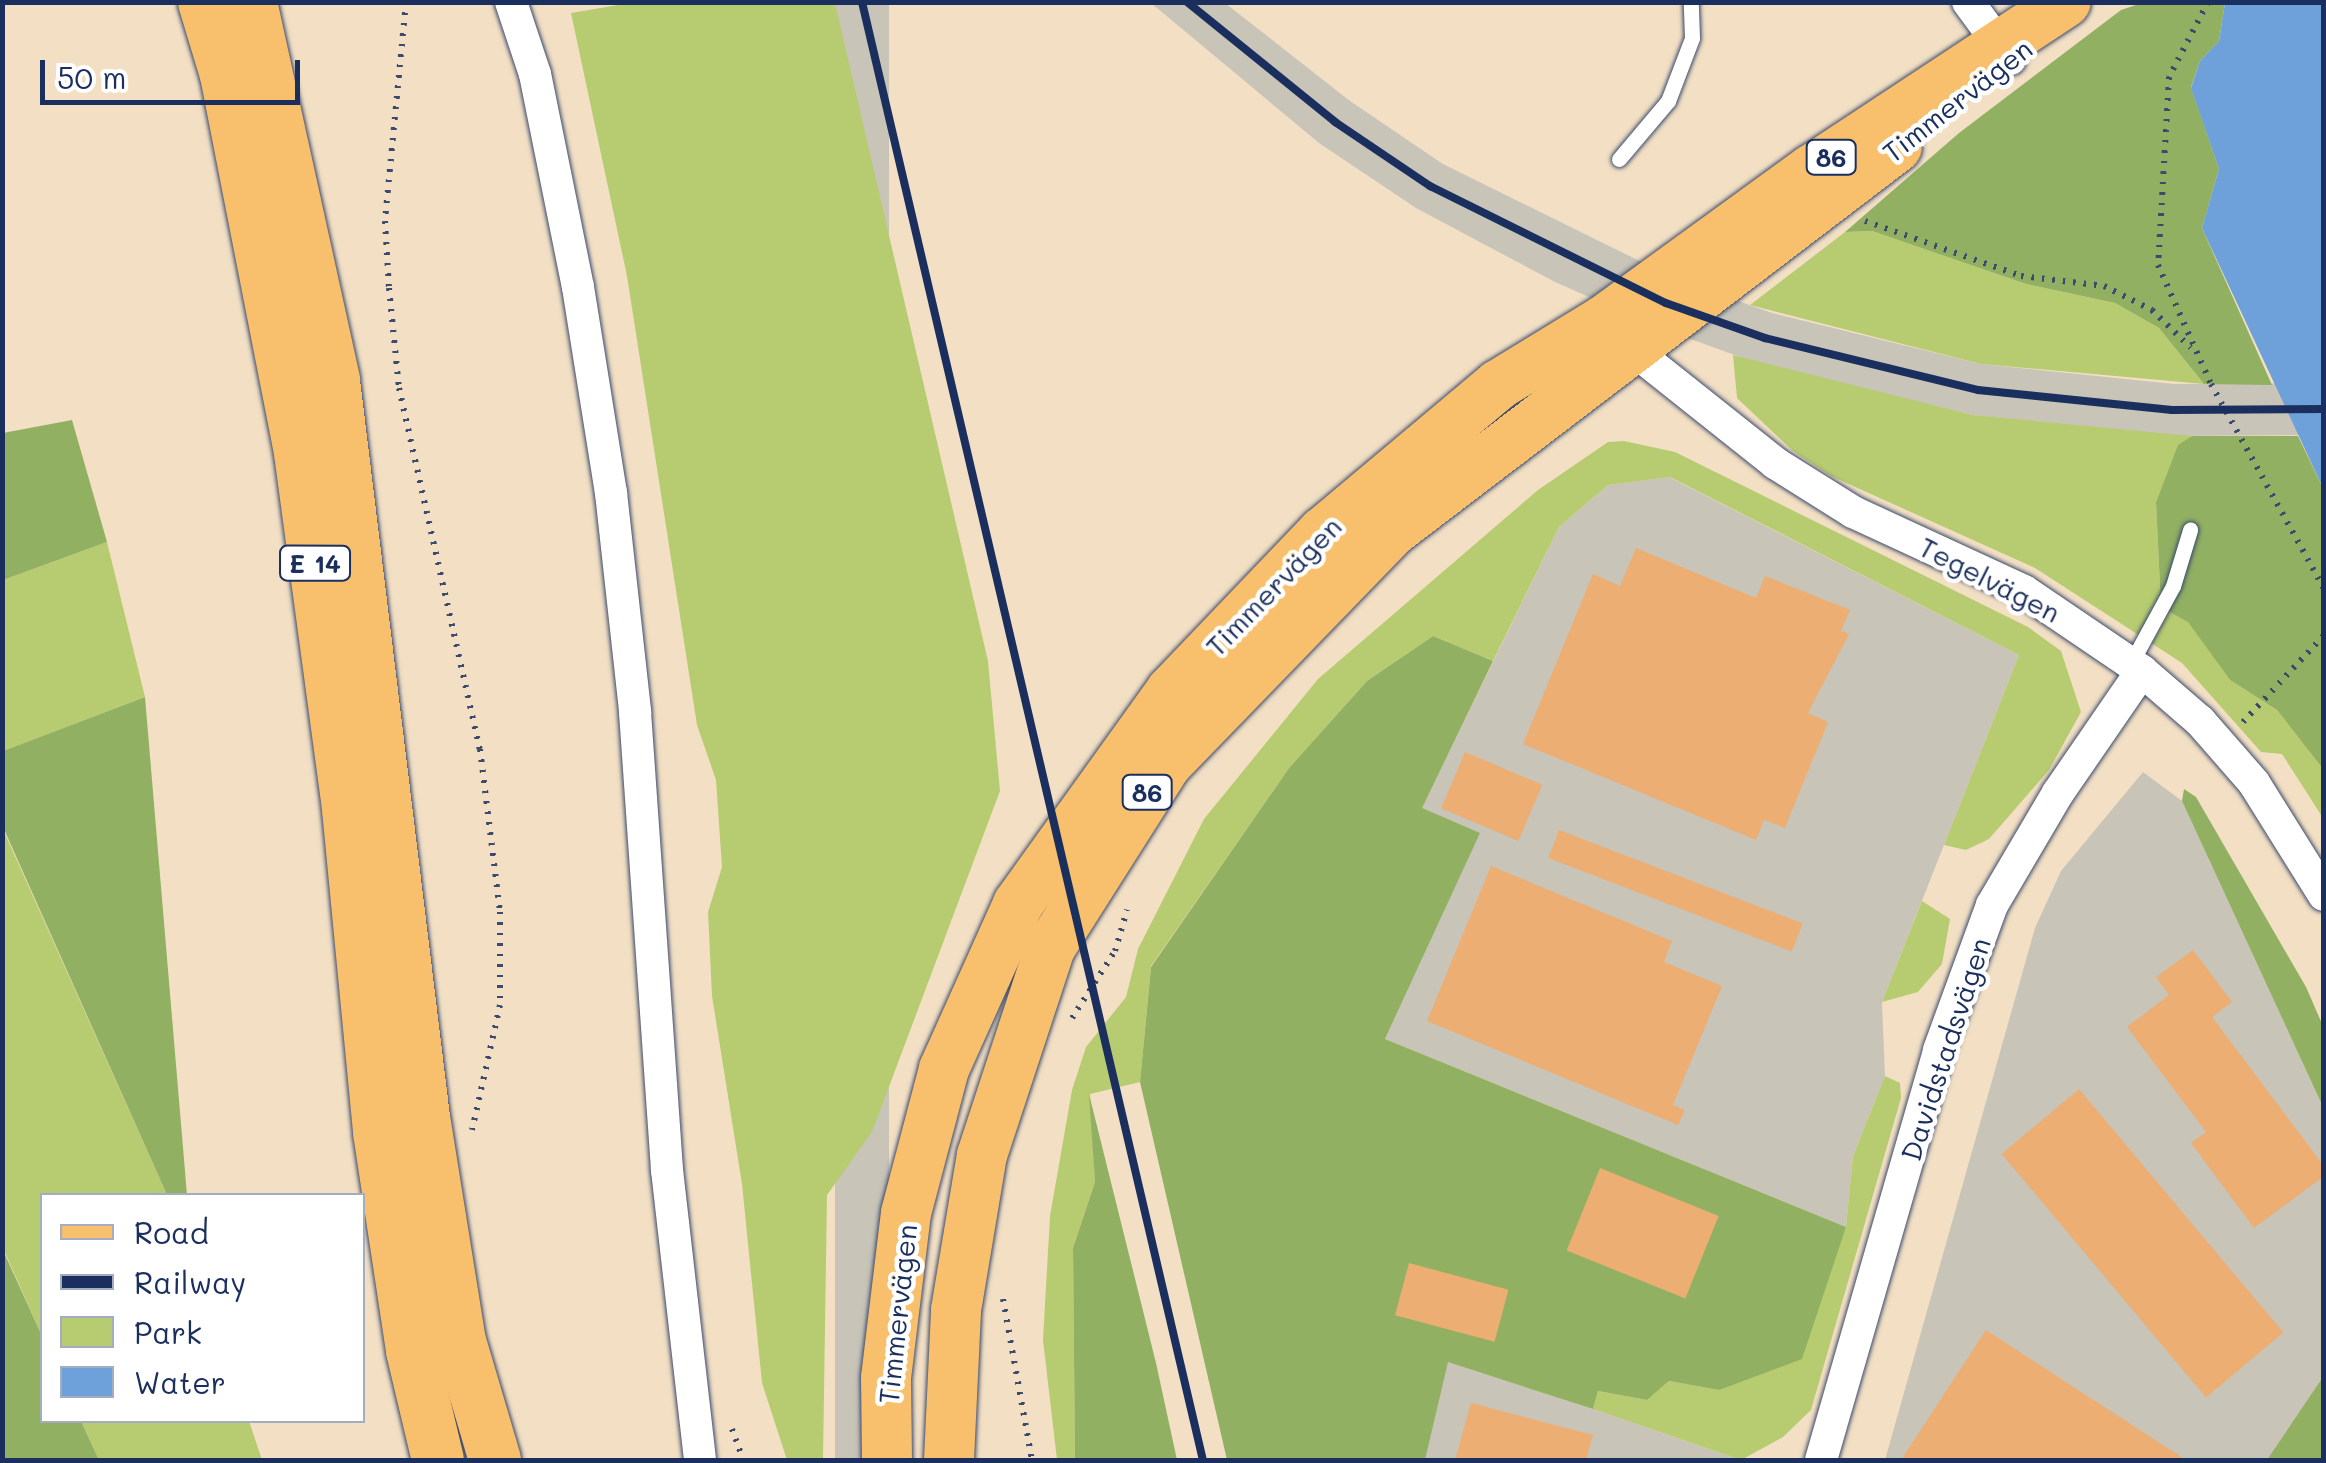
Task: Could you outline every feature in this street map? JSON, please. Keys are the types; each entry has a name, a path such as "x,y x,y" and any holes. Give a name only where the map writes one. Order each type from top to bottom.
{"highway":[{"name":"E 14","path":"204,2 226,75 300,453 348,809 379,1132 412,1351 438,1460"},
{"name":"E 14","path":"251,2 334,381 424,1118 460,1340 495,1460"}],"main road":[{"name":"Timmervägen","path":"886,1460 886,1378 906,1213 944,1069 1018,904 1172,691 1323,532 1498,385 1616,336 1832,200 2066,2"},
{"name":"Timmervägen","path":"949,1460 956,1310 982,1155 1050,948 1109,847 1215,708 1394,530 1811,170 2083,2"},
{"name":"E 14","path":"424,1118 417,1155 456,1401 473,1460"}],"street":[{"path":"511,2 535,74 566,229 610,493 636,712 668,1170 700,1460"},
{"path":"1968,2 2004,53"},
{"name":"Tegelvägen","path":"1616,336 1715,421 1853,512 2024,591 2137,667 2222,745 2254,783 2324,895"},
{"name":"Davidstadsvägen","path":"1821,1460 1939,1050 1992,904 2137,667"}],"lane":[{"path":"1619,159 1668,101 1692,38 1691,2"},
{"path":"2137,667 2173,586 2190,530"}],"path":[{"path":"406,2 385,221 388,288 399,388 480,749 500,912 500,1004 470,1147"},
{"path":"2208,2 2169,77 2158,264 2196,352 2324,590"},
{"path":"1832,200 1875,227 2021,276 2104,286 2152,310 2196,352"},
{"path":"2222,745 2324,635"},
{"path":"1115,951 1125,915"},
{"path":"1000,1286 1032,1460"},
{"path":"733,1430 743,1460"}],"shaded area":[{"path":"835,3 889,3 889,1460 835,1460"},
{"path":"1151,3 1225,3 1350,101 1443,164 1676,279 1772,313 1981,364 2174,384 2323,383 2323,435 2171,436 1973,415 1757,363 1657,327 1555,282 1416,208 1319,143"},
{"path":"1669,477 2019,655 1882,1002 1885,1076 1853,1156 1846,1227 1385,1039 1479,834 1421,809 1559,527 1608,485"},
{"path":"2143,772 2182,801 2323,1107 2323,1378 2268,1460 1885,1460 2035,928 2061,871"},
{"path":"1447,1361 1593,1409 1741,1460 1425,1460"}],"green space":[{"path":"636,2 835,3 988,661 1000,791 872,1132 827,1195 823,1460 787,1460 762,1383 742,1184 712,996 708,912 722,867 716,780 697,725 627,276 571,13"},
{"path":"2142,3 2225,3 2219,41 2200,61 2191,87 2219,169 2202,228 2272,385 2204,384 2159,328 2115,303 2026,284 1872,231 1845,232 1959,133 2121,10"},
{"path":"1872,231 2026,284 2115,303 2159,328 2204,384 1981,364 1750,305 1845,232"},
{"path":"1733,355 1973,415 2192,436 2178,446 2156,502 2161,607 2188,621 2230,680 2277,710 2323,769 2323,818 2282,754 2261,752 2182,663 2035,568 1831,476 1793,451 1737,398"},
{"path":"72,420 107,542 3,580 3,433"},
{"path":"2192,436 2298,436 2323,488 2323,769 2277,710 2230,680 2188,622 2161,607 2156,502 2178,445"},
{"path":"1624,441 1675,452 2028,627 2061,651 2081,712 2049,770 1989,839 1966,850 1944,845 2019,655 1670,477 1608,485 1559,527 1493,661 1433,636 1367,681 1289,768 1151,966 1140,1082 1090,1094 1095,1182 1073,1248 1075,1460 1057,1460 1043,1340 1050,1216 1072,1090 1086,1047 1126,997 1138,949 1204,819 1318,679 1538,490 1608,442"},
{"path":"107,542 145,697 3,751 3,580"},
{"path":"1433,636 1493,661 1422,808 1480,833 1385,1039 1846,1227 1802,1359 1719,1390 1669,1381 1647,1400 1598,1391 1593,1409 1448,1362 1425,1460 1227,1460 1140,1082 1151,967 1289,768 1367,681"},
{"path":"145,697 187,1193 166,1193 3,827 3,751"},
{"path":"2184,789 2196,797 2306,987 2323,1026 2323,1107 2182,801"},
{"path":"2,827 166,1193 40,1193 40,1331 3,1248"},
{"path":"1922,901 1950,919 1942,964 1918,992 1882,1002"},
{"path":"1885,1076 1900,1083 1901,1098 1811,1410 1783,1437 1741,1460 1593,1409 1598,1391 1647,1400 1669,1381 1719,1390 1846,1227 1853,1156"},
{"path":"1089,1094 1177,1460 1075,1460 1073,1248 1095,1182"},
{"path":"2,1248 40,1332 40,1423 82,1423 99,1460 3,1460"},
{"path":"2323,1377 2323,1460 2267,1460"},
{"path":"82,1423 250,1423 262,1460 99,1460"}],"water":[{"path":"2225,3 2323,3 2323,488 2202,228 2219,169 2191,88 2200,61 2219,41"}],"building":[{"path":"1636,548 1756,598 1765,576 1850,610 1841,631 1849,634 1808,713 1828,722 1785,828 1764,820 1756,840 1523,744 1593,574 1620,586"},
{"path":"1465,752 1542,785 1518,841 1441,808"},
{"path":"1559,830 1803,924 1792,952 1548,858"},
{"path":"1491,866 1672,941 1664,962 1722,986 1673,1105 1685,1110 1678,1125 1427,1021"},
{"path":"2193,950 2232,1002 2212,1017 2324,1166 2324,1176 2254,1228 2191,1143 2206,1132 2127,1027 2169,995 2156,977"},
{"path":"2079,1089 2283,1333 2206,1398 2002,1154"},
{"path":"1600,1168 1719,1216 1685,1298 1567,1251"},
{"path":"1409,1263 1508,1290 1495,1342 1395,1315"},
{"path":"1986,1330 2186,1460 1903,1457"},
{"path":"1471,1403 1593,1435 1586,1460 1455,1460"}],"railway":[{"path":"862,2 1203,1460"},
{"path":"1187,2 1335,122 1430,186 1666,303 1765,338 1978,390 2172,410 2324,409"}]}
